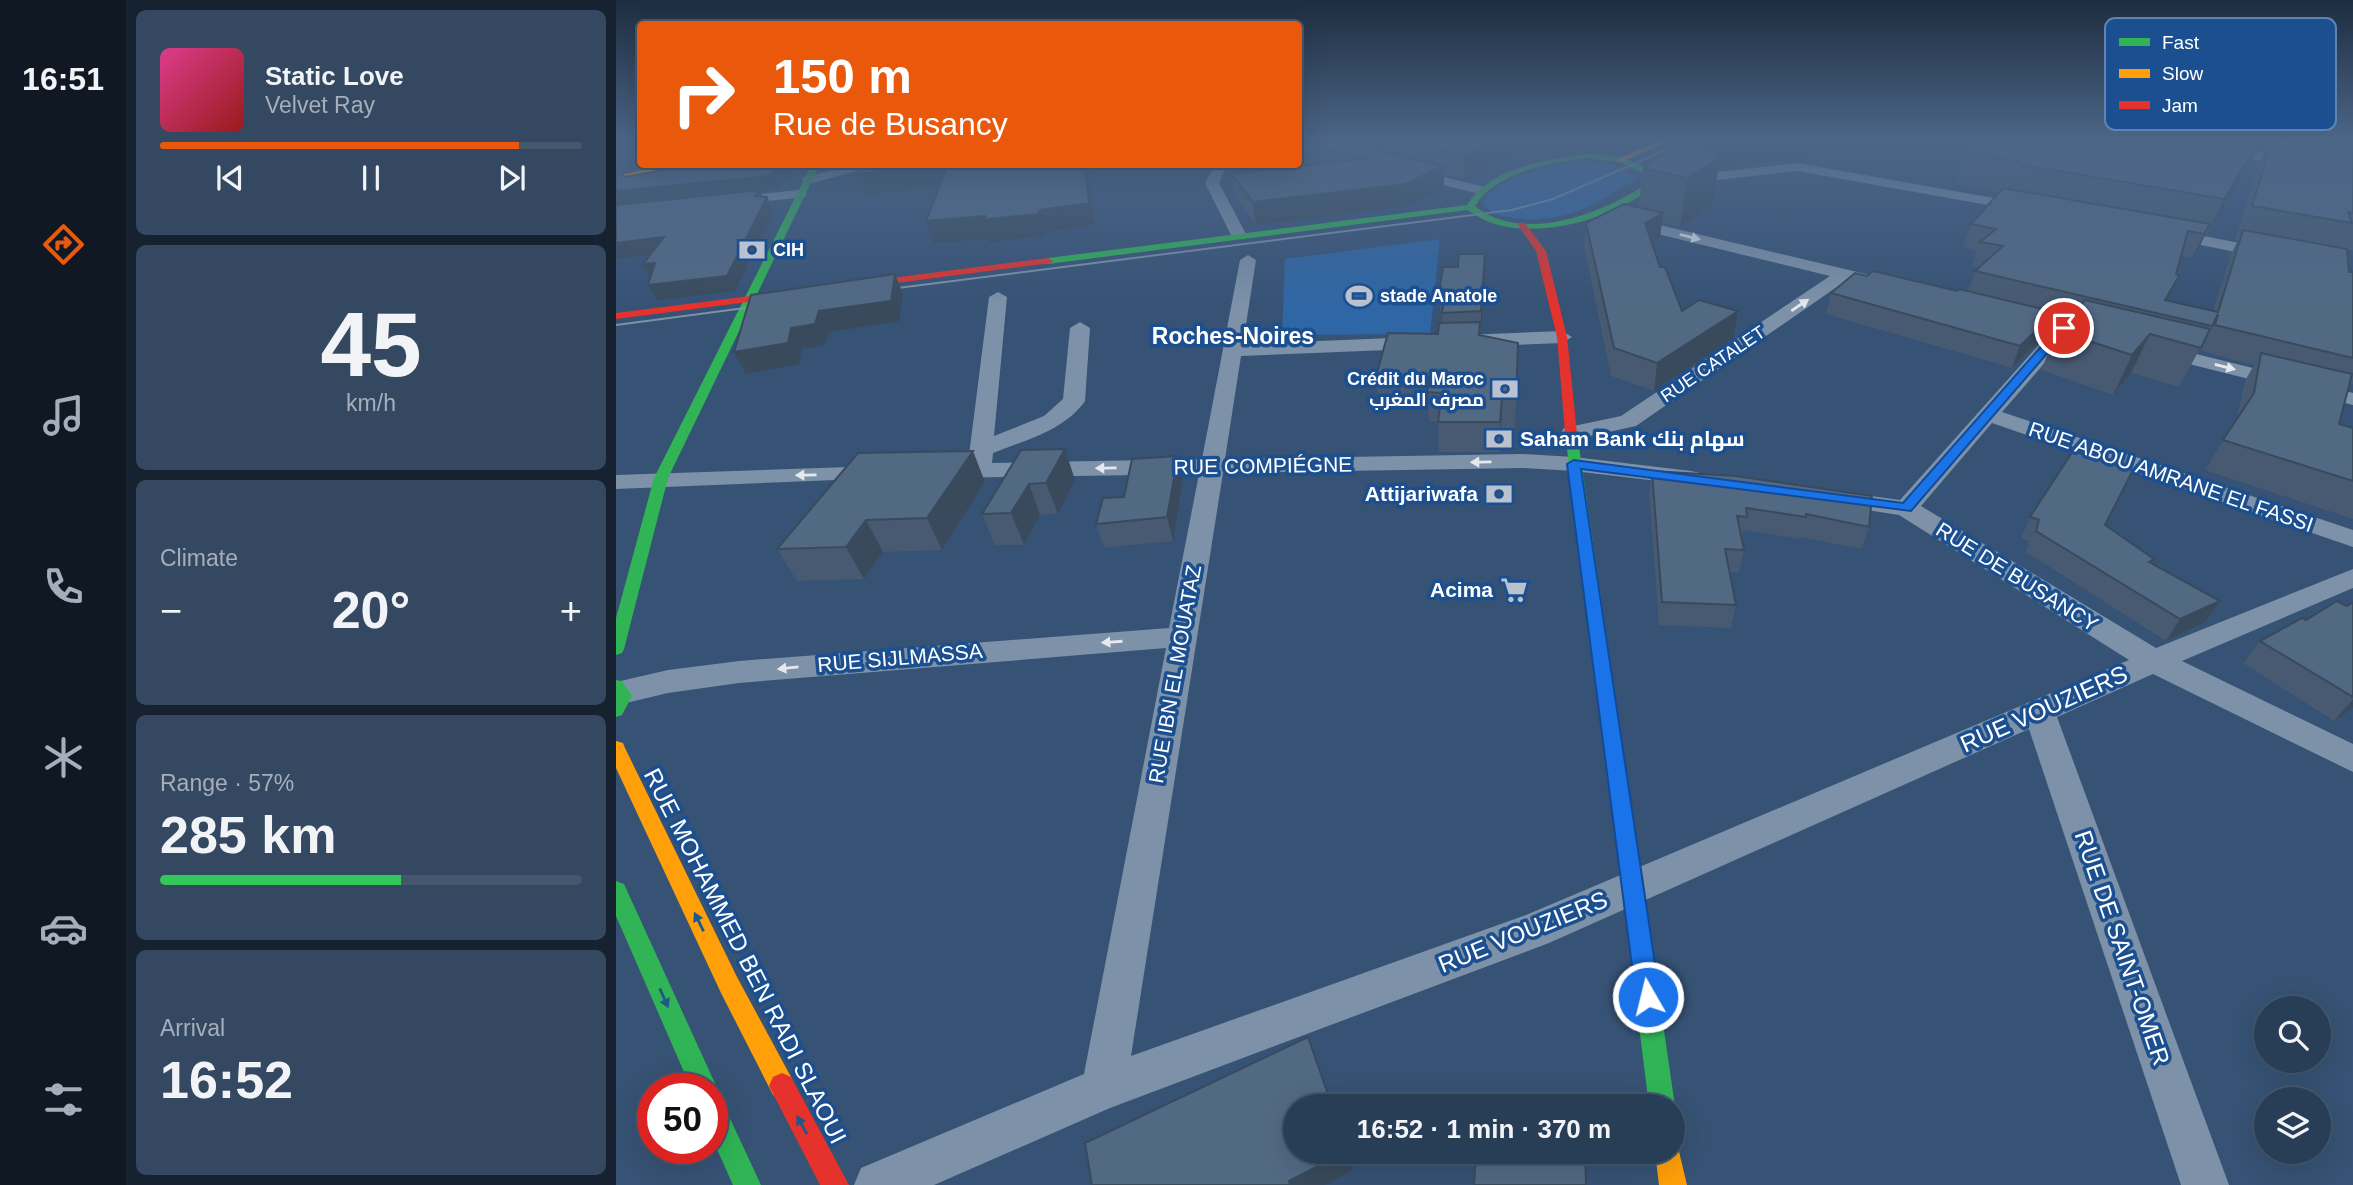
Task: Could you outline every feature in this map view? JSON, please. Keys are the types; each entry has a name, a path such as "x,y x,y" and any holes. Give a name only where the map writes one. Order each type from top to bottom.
{"street":[{"path":"708,203 754,195"},
{"path":"616,648 621,611 661,478 800,195"},
{"path":"1218,195 1244,248"},
{"path":"1470,207 1475,195"},
{"path":"616,316 748,299 1244,248 1470,207 1491,219 1522,225 1555,226 1599,215 1632,195"},
{"path":"1956,195 2044,211"},
{"path":"1599,215 1909,290"},
{"path":"1522,225 1541,251 1562,337 1574,464 1660,1094"},
{"path":"1541,251 1555,226"},
{"path":"2151,232 2286,257"},
{"name":"RUE IBN EL MOUATAZ","path":"1104,1088 1211,466 1235,350 1244,248"},
{"name":"RUE CATALET","path":"1572,433 1628,421 1844,274"},
{"path":"981,460 998,297"},
{"path":"1999,312 2116,340"},
{"path":"981,460 1052,421 1074,401 1080,328"},
{"path":"1906,508 2064,328"},
{"path":"1235,350 1562,337"},
{"path":"2143,347 2353,398"},
{"name":"RUE ABOU AMRANE EL FASSI","path":"1989,415 2353,539"},
{"name":"RUE COMPIÉGNE","path":"924,472 981,460 1211,466 1522,461 1574,464"},
{"path":"1574,464 1718,482"},
{"path":"616,482 661,478 897,472"},
{"name":"RUE DE BUSANCY","path":"1812,495 1906,508 2154,661 2353,759"},
{"name":"RUE VOUZIERS","path":"878,1185 1104,1088 1535,930 2154,661 2353,578"},
{"name":"RUE SIJLMASSA","path":"618,696 660,681 720,674 1181,637"},
{"name":"RUE DE SAINT-OMER","path":"2039,711 2205,1185"},
{"name":"RUE MOHAMMED BEN RADI SLAOUI","path":"616,748 729,985 835,1185"},
{"path":"616,891 697,1073"},
{"path":"728,1143 747,1185"},
{"path":"1670,1164 1673,1185"}],"shaded area":[{"path":"1488,195 1609,195 1577,211 1547,219 1503,216 1488,209 1483,200"},
{"name":"stade Anatole","path":"1440,239 1430,334 1282,335 1285,259"}],"building":[{"path":"709,195 767,197 727,276 648,285 655,263 643,264 664,237 616,243 616,205"},
{"path":"936,195 1088,195 1089,203 1040,210 1038,214 980,220 986,216 926,221"},
{"path":"1248,195 1310,195 1253,202"},
{"path":"1997,195 2045,195 2210,224 2204,234 2188,231 2176,274 2179,276 2165,300 2218,312 2243,230 2347,249 2349,272 2353,272 2353,358 2215,325 2218,314 2212,326 1975,271 2003,246 1980,242 1996,229 1971,224"},
{"path":"2202,195 2226,195 2224,199"},
{"path":"2255,195 2353,195 2353,213 2348,212 2352,223 2252,206"},
{"path":"1624,204 1663,213 1645,223 1660,267 1665,267 1682,311 1699,300 1738,311 1657,363 1614,348 1586,223"},
{"path":"1459,254 1485,254 1481,311 1442,313 1445,292 1439,292 1443,267 1458,267"},
{"path":"1873,271 2055,312 2020,346 1831,293 1855,273 1867,276"},
{"path":"895,274 891,301 819,311 815,324 791,328 788,343 734,352 751,295"},
{"path":"2085,300 2210,329 2201,348 2150,334 2132,355 2058,331"},
{"path":"1480,322 1479,335 1518,343 1516,399 1502,398 1500,422 1438,422 1442,393 1427,392 1430,378 1376,377 1388,333 1438,334 1439,323"},
{"path":"2261,353 2352,374 2339,424 2353,428 2353,481 2223,440 2254,393"},
{"path":"1065,449 1046,483 1029,484 1011,513 982,514 1021,450"},
{"path":"973,451 927,518 866,520 846,547 777,549 858,453"},
{"path":"2073,451 2133,470 2105,525 2154,559 2149,562 2220,601 2180,619 2036,531 2039,520 2030,517"},
{"path":"1178,456 1167,517 1096,524 1103,498 1124,497 1132,459"},
{"path":"1652,471 1736,476 1872,496 1869,527 1806,514 1806,517 1746,508 1747,517 1737,516 1744,550 1725,549 1736,605 1662,602"},
{"path":"2337,601 2347,606 2353,602 2353,697 2260,641 2302,618 2306,620"},
{"path":"1308,1037 1328,1094 1283,1094 1283,1164 1322,1164 1289,1181 1290,1185 1092,1185 1085,1143"},
{"path":"1475,1164 1585,1164 1586,1185 1474,1185"}],"tram line":[{"path":"882,290 1512,210 1562,195"},
{"path":"616,325 767,305"}],"traffic: fast":[{"path":"616,649 661,478 801,195"},
{"path":"1477,195 1470,207 1485,217 1534,225 1571,222 1588,217 1635,195"},
{"path":"1048,261 1470,207"},
{"path":"1571,433 1660,1094"},
{"path":"616,686 623,696 616,710"},
{"path":"616,891 697,1073"},
{"path":"728,1143 747,1185"}],"traffic: slow":[{"path":"616,748 729,985 782,1086"},
{"path":"1670,1164 1673,1185"}],"traffic: jam":[{"path":"1522,225 1541,251 1562,337 1571,433"},
{"path":"616,316 1048,261"},
{"path":"782,1086 835,1185"}],"place":[{"name":"CIH","path":"752,250"},
{"name":"stade Anatole","path":"1359,296"},
{"name":"Crédit du Maroc مصرف المغرب","path":"1505,389"},
{"name":"Saham Bank سهام بنك","path":"1499,439"},
{"name":"Attijariwafa","path":"1499,494"},
{"name":"Acima","path":"1514,590"}],"district":[{"name":"Roches-Noires","path":"1233,336"}],"route":[{"path":"1648,997 1574,464 1906,508 2064,328"}]}
